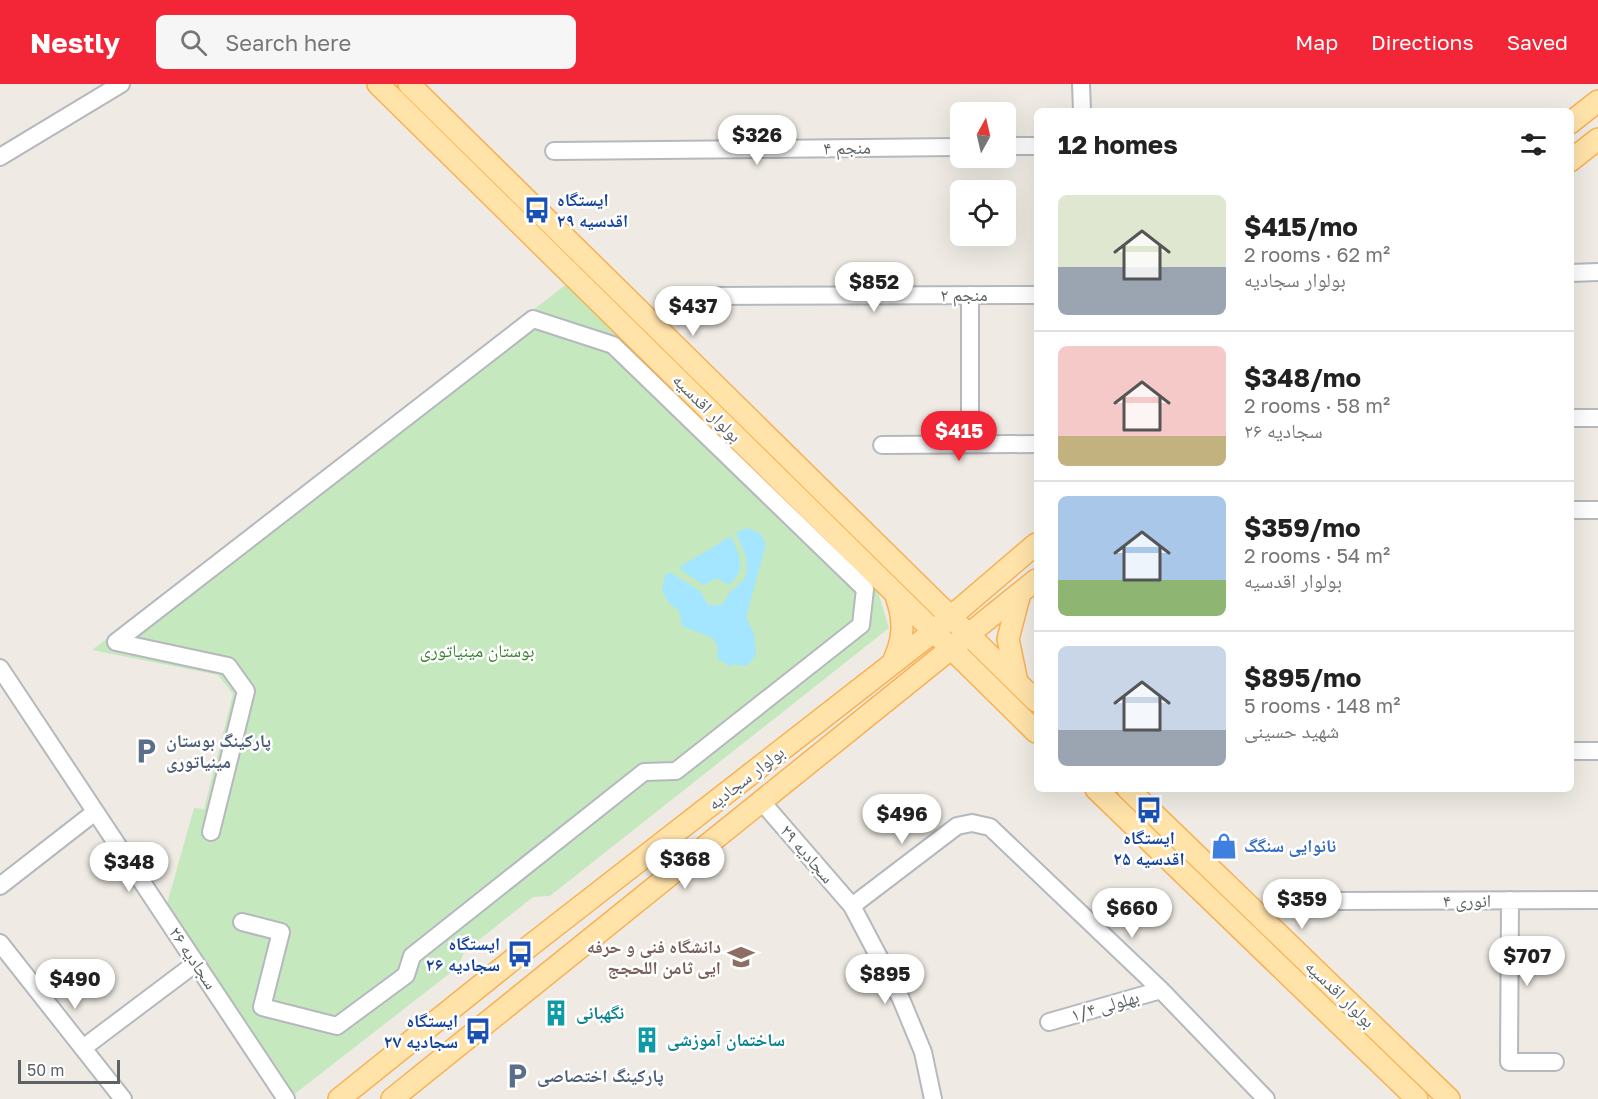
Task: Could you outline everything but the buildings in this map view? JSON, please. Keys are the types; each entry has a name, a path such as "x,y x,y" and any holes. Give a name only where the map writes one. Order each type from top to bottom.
{"main road":[{"name":"بولوار اقدسیه","path":"378,84 1034,730"},
{"name":"بولوار اقدسیه","path":"409,84 1034,699"},
{"path":"1574,120 1598,101"},
{"path":"1574,158 1598,139"},
{"name":"بولوار سجادیه","path":"339,1099 531,945 933,632 1034,546"},
{"path":"1017,682 1011,663 1008,639 1028,587"},
{"name":"بولوار سجادیه","path":"392,1099 1028,587"},
{"path":"892,664 900,647 903,627 896,595"},
{"name":"بولوار اقدسیه","path":"1099,792 1417,1099"},
{"name":"بولوار اقدسیه","path":"1131,792 1449,1099"}],"street":[{"path":"0,157 121,84"},
{"path":"1081,84 1082,108"},
{"path":"1016,146 1034,146"},
{"name":"منجم ۴","path":"554,151 950,147"},
{"path":"1574,273 1598,272"},
{"path":"970,295 970,444"},
{"name":"منجم ۲","path":"712,296 1034,295"},
{"path":"211,832 246,691 228,666 117,642 533,319 613,345 865,589 861,625 676,771 644,772 412,956 406,975 337,1026 262,1007 280,932 242,922"},
{"path":"1574,418 1598,418"},
{"path":"882,444 1034,444"},
{"path":"1574,510 1598,510"},
{"name":"سجادیه ۲۶","path":"0,668 286,1099"},
{"path":"1574,751 1598,751"},
{"name":"سجادیه ۲۹","path":"762,802 852,906 901,999 923,1052 933,1099"},
{"path":"0,886 96,812"},
{"path":"852,906 957,826 972,823 990,827 1161,990 1266,1099"},
{"path":"1510,900 1509,1062 1555,1062"},
{"name":"انوری ۴","path":"1337,901 1598,900"},
{"path":"0,943 123,1099"},
{"path":"82,1048 196,963"},
{"name":"بهلولی ۱/۴","path":"1049,1022 1161,990"}],"green space":[{"name":"بوستان مینیاتوری","path":"568,283 874,579 889,628 550,896 533,897 464,952 458,967 292,1096 167,904 194,808 204,809 233,694 218,675 92,650"}],"water":[{"path":"748,528 760,533 766,544 746,617 754,634 756,655 747,666 734,664 731,667 717,658 718,648 713,638 682,626 679,611 668,602 662,589 665,575 670,572 701,592 708,605 722,605 730,592 744,580 747,572 746,557 736,532"},
{"path":"731,536 739,556 740,567 739,573 729,585 717,578 704,585 678,568"}],"place":[{"name":"ایستگاه اقدسیه ۲۹","path":"537,210"},
{"name":"پارکینگ بوستان مینیاتوری","path":"146,751"},
{"name":"ایستگاه اقدسیه ۲۵","path":"1149,810"},
{"name":"نانوایی سنگگ","path":"1224,846"},
{"name":"ایستگاه سجادیه ۲۶","path":"520,954"},
{"name":"دانشگاه فنی و حرفه ایی ثامن اللحجج","path":"741,957"},
{"name":"نگهبانی","path":"556,1013"},
{"name":"ایستگاه سجادیه ۲۷","path":"478,1031"},
{"name":"ساختمان آموزشی","path":"647,1040"},
{"name":"پارکینگ اختصاصی","path":"517,1076"}]}
